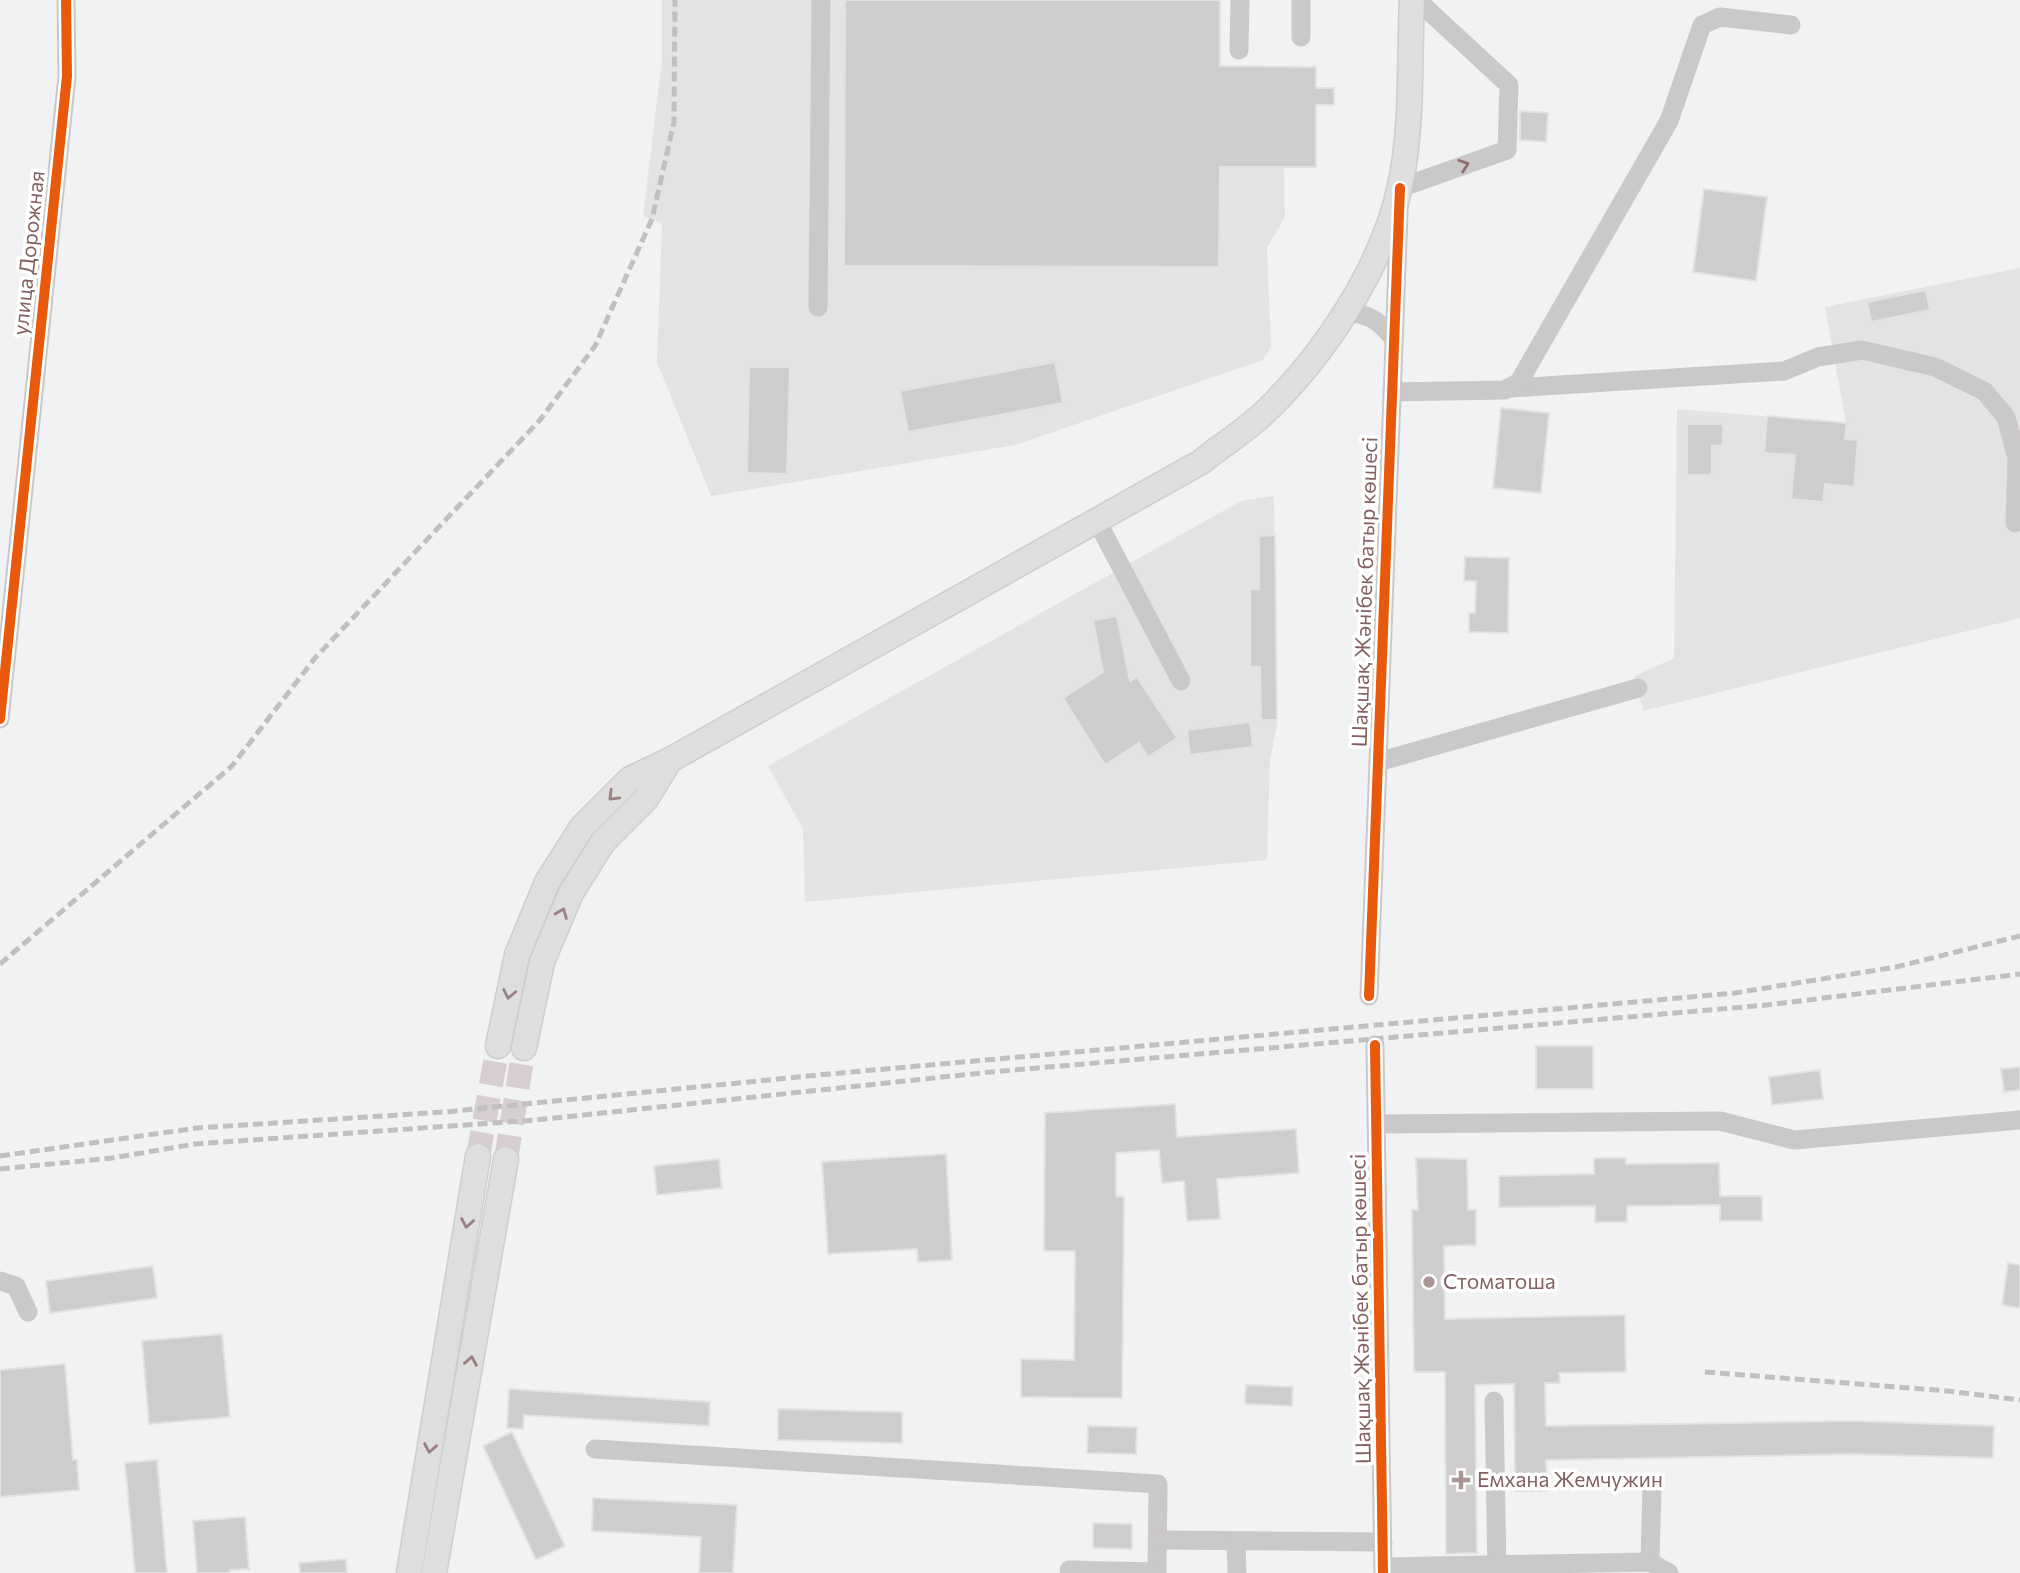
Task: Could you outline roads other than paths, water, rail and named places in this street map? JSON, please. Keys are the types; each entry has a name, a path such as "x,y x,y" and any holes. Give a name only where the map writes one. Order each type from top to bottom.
{"main road":[{"name":"Шақшақ Жәнібек батыр көшесі","path":"1400,188 1407,138 1412,0"},
{"path":"498,1046 517,955 547,882 582,827 630,779 670,760 1201,461 1264,413 1318,353 1344,313 1373,261 1400,188"},
{"path":"524,1048 542,962 571,892 603,842 646,799 670,760"},
{"path":"409,1573 478,1156"},
{"path":"434,1573 506,1158"}],"street":[{"name":"улица Дорожная","path":"0,719 67,76 66,0"},
{"path":"818,307 821,0"},
{"path":"1238,50 1240,0"},
{"path":"1301,0 1301,37"},
{"path":"1400,188 1507,150 1509,85 1417,0"},
{"path":"1511,388 1519,382 1669,121 1702,25 1720,17 1791,25"},
{"name":"Шақшақ Жәнібек батыр көшесі","path":"1369,996 1400,188"},
{"path":"1344,313 1367,315 1380,323 1394,339"},
{"path":"1392,392 1511,388 1784,371 1818,357 1862,350 1935,367 1984,391 2006,417 2017,458 2015,523"},
{"path":"1097,521 1181,681"},
{"path":"1378,762 1638,688"},
{"name":"Шақшақ Жәнібек батыр көшесі","path":"1375,1045 1383,1570"},
{"path":"1378,1124 1720,1121 1794,1140 2020,1119"},
{"path":"0,1281 16,1286 28,1312"},
{"path":"1494,1401 1497,1569"},
{"path":"595,1449 1158,1484 1157,1572 1069,1570"},
{"path":"1650,1562 1652,1486"},
{"path":"1158,1540 1383,1542"},
{"path":"1236,1541 1237,1573"},
{"path":"1383,1570 1626,1568 1650,1562 1669,1573"}],"tunnel":[{"path":"478,1156 498,1046"},
{"path":"506,1159 524,1048"}],"railway":[{"path":"0,964 232,766 315,658 540,420 595,346 652,219 674,122 675,0"},
{"path":"0,1156 197,1128 444,1112 829,1074 1735,993 1896,967 2020,936"},
{"path":"0,1169 112,1158 195,1144 536,1120 991,1072 1767,1005 2020,974"},
{"path":"1705,1372 1948,1391 2020,1400"}],"place":[{"name":"Стоматоша","path":"1429,1282"},
{"name":"Емхана Жемчужин","path":"1461,1480"}]}
